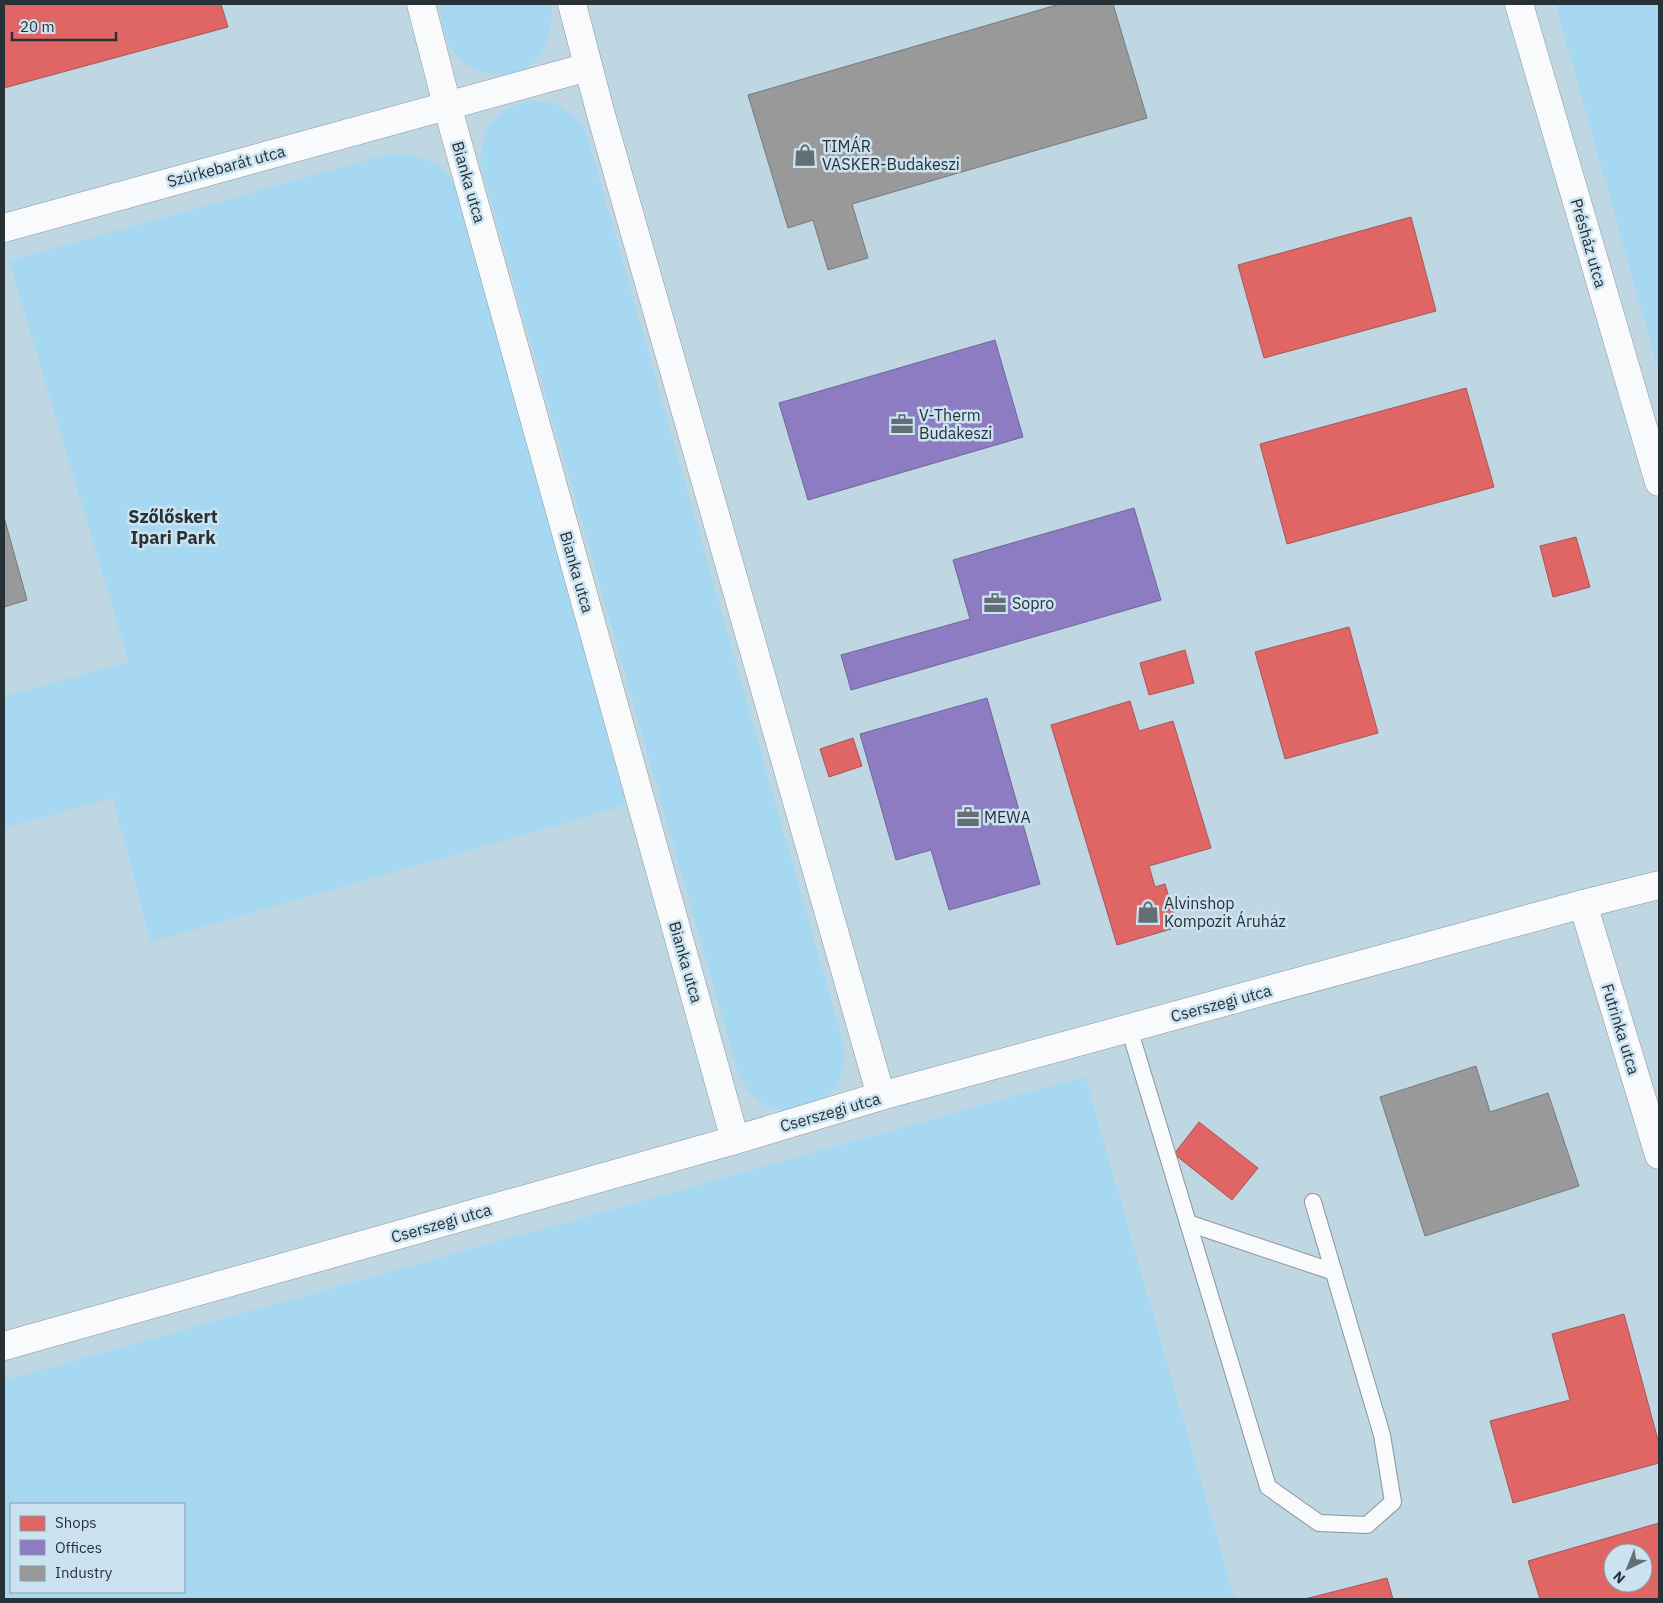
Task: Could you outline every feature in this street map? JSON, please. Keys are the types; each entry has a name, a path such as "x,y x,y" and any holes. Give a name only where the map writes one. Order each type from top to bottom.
{"street":[{"name":"Bianka utca","path":"421,4 447,105 735,1140"},
{"path":"572,4 588,67 881,1096"},
{"name":"Présház utca","path":"1519,4 1659,482"},
{"name":"Szürkebarát utca","path":"4,228 588,67"},
{"name":"Cserszegi utca","path":"4,1346 735,1140 881,1096 1584,904 1659,886"},
{"name":"Futrinka utca","path":"1584,904 1659,1154"}],"lane":[{"path":"1129,1028 1268,1486 1318,1523 1367,1525 1393,1502 1382,1435 1314,1202"},
{"path":"1188,1223 1334,1272"}],"shaded area":[{"path":"4,4 1555,4 1659,373 1659,1599 1235,1599 1085,1076 4,1380"},
{"path":"438,4 552,4 550,32 539,56 531,65 507,75 487,73 468,65 452,49 444,31"},
{"path":"1555,4 1659,4 1659,373"},
{"path":"527,101 546,102 561,107 574,117 586,132 844,1046 844,1066 837,1086 823,1100 785,1111 766,1106 750,1093 739,1076 480,163 484,140 492,123 506,110"},
{"path":"393,153 408,154 437,164 448,174 460,195 626,805 151,942 113,798 4,828 4,696 129,662 9,261"},
{"path":"1085,1076 1235,1599 4,1599 4,1380"}],"building: Shops":[{"path":"4,4 221,4 228,27 4,88"},
{"path":"1411,217 1436,311 1264,358 1238,265"},
{"path":"1466,388 1494,487 1287,544 1260,444"},
{"path":"1576,537 1590,587 1553,597 1540,546"},
{"path":"1349,627 1378,733 1285,759 1255,652"},
{"path":"1185,650 1194,683 1149,695 1140,663"},
{"path":"1130,701 1139,731 1173,721 1211,848 1149,866 1155,887 1165,884 1178,927 1117,945 1051,725"},
{"path":"853,738 862,766 829,777 820,749"},
{"path":"1199,1122 1258,1168 1232,1200 1174,1154"},
{"path":"1624,1314 1659,1444 1659,1463 1513,1503 1490,1421 1570,1400 1552,1334"},
{"path":"1659,1523 1659,1599 1540,1599 1528,1561"},
{"path":"1387,1578 1393,1599 1305,1599"}],"building: Offices":[{"path":"995,340 1023,437 808,500 779,403"},
{"path":"1134,508 1161,600 851,690 841,655 970,619 953,560"},
{"path":"987,698 1040,884 949,910 931,850 896,860 860,734"}],"building: Industry":[{"path":"1060,4 1113,4 1147,118 852,204 868,258 828,270 813,220 788,228 748,95"},
{"path":"4,517 27,600 4,607"},
{"path":"1476,1066 1490,1112 1548,1093 1579,1186 1425,1236 1380,1097"}],"place":[{"name":"TIMÁR VASKER-Budakeszi","path":"805,155"},
{"name":"V-Therm Budakeszi","path":"902,424"},
{"name":"Sopro","path":"995,603"},
{"name":"MEWA","path":"968,817"},
{"name":"Alvinshop Kompozit Áruház","path":"1148,912"}],"district":[{"name":"Szőlőskert Ipari Park","path":"173,527"}]}
